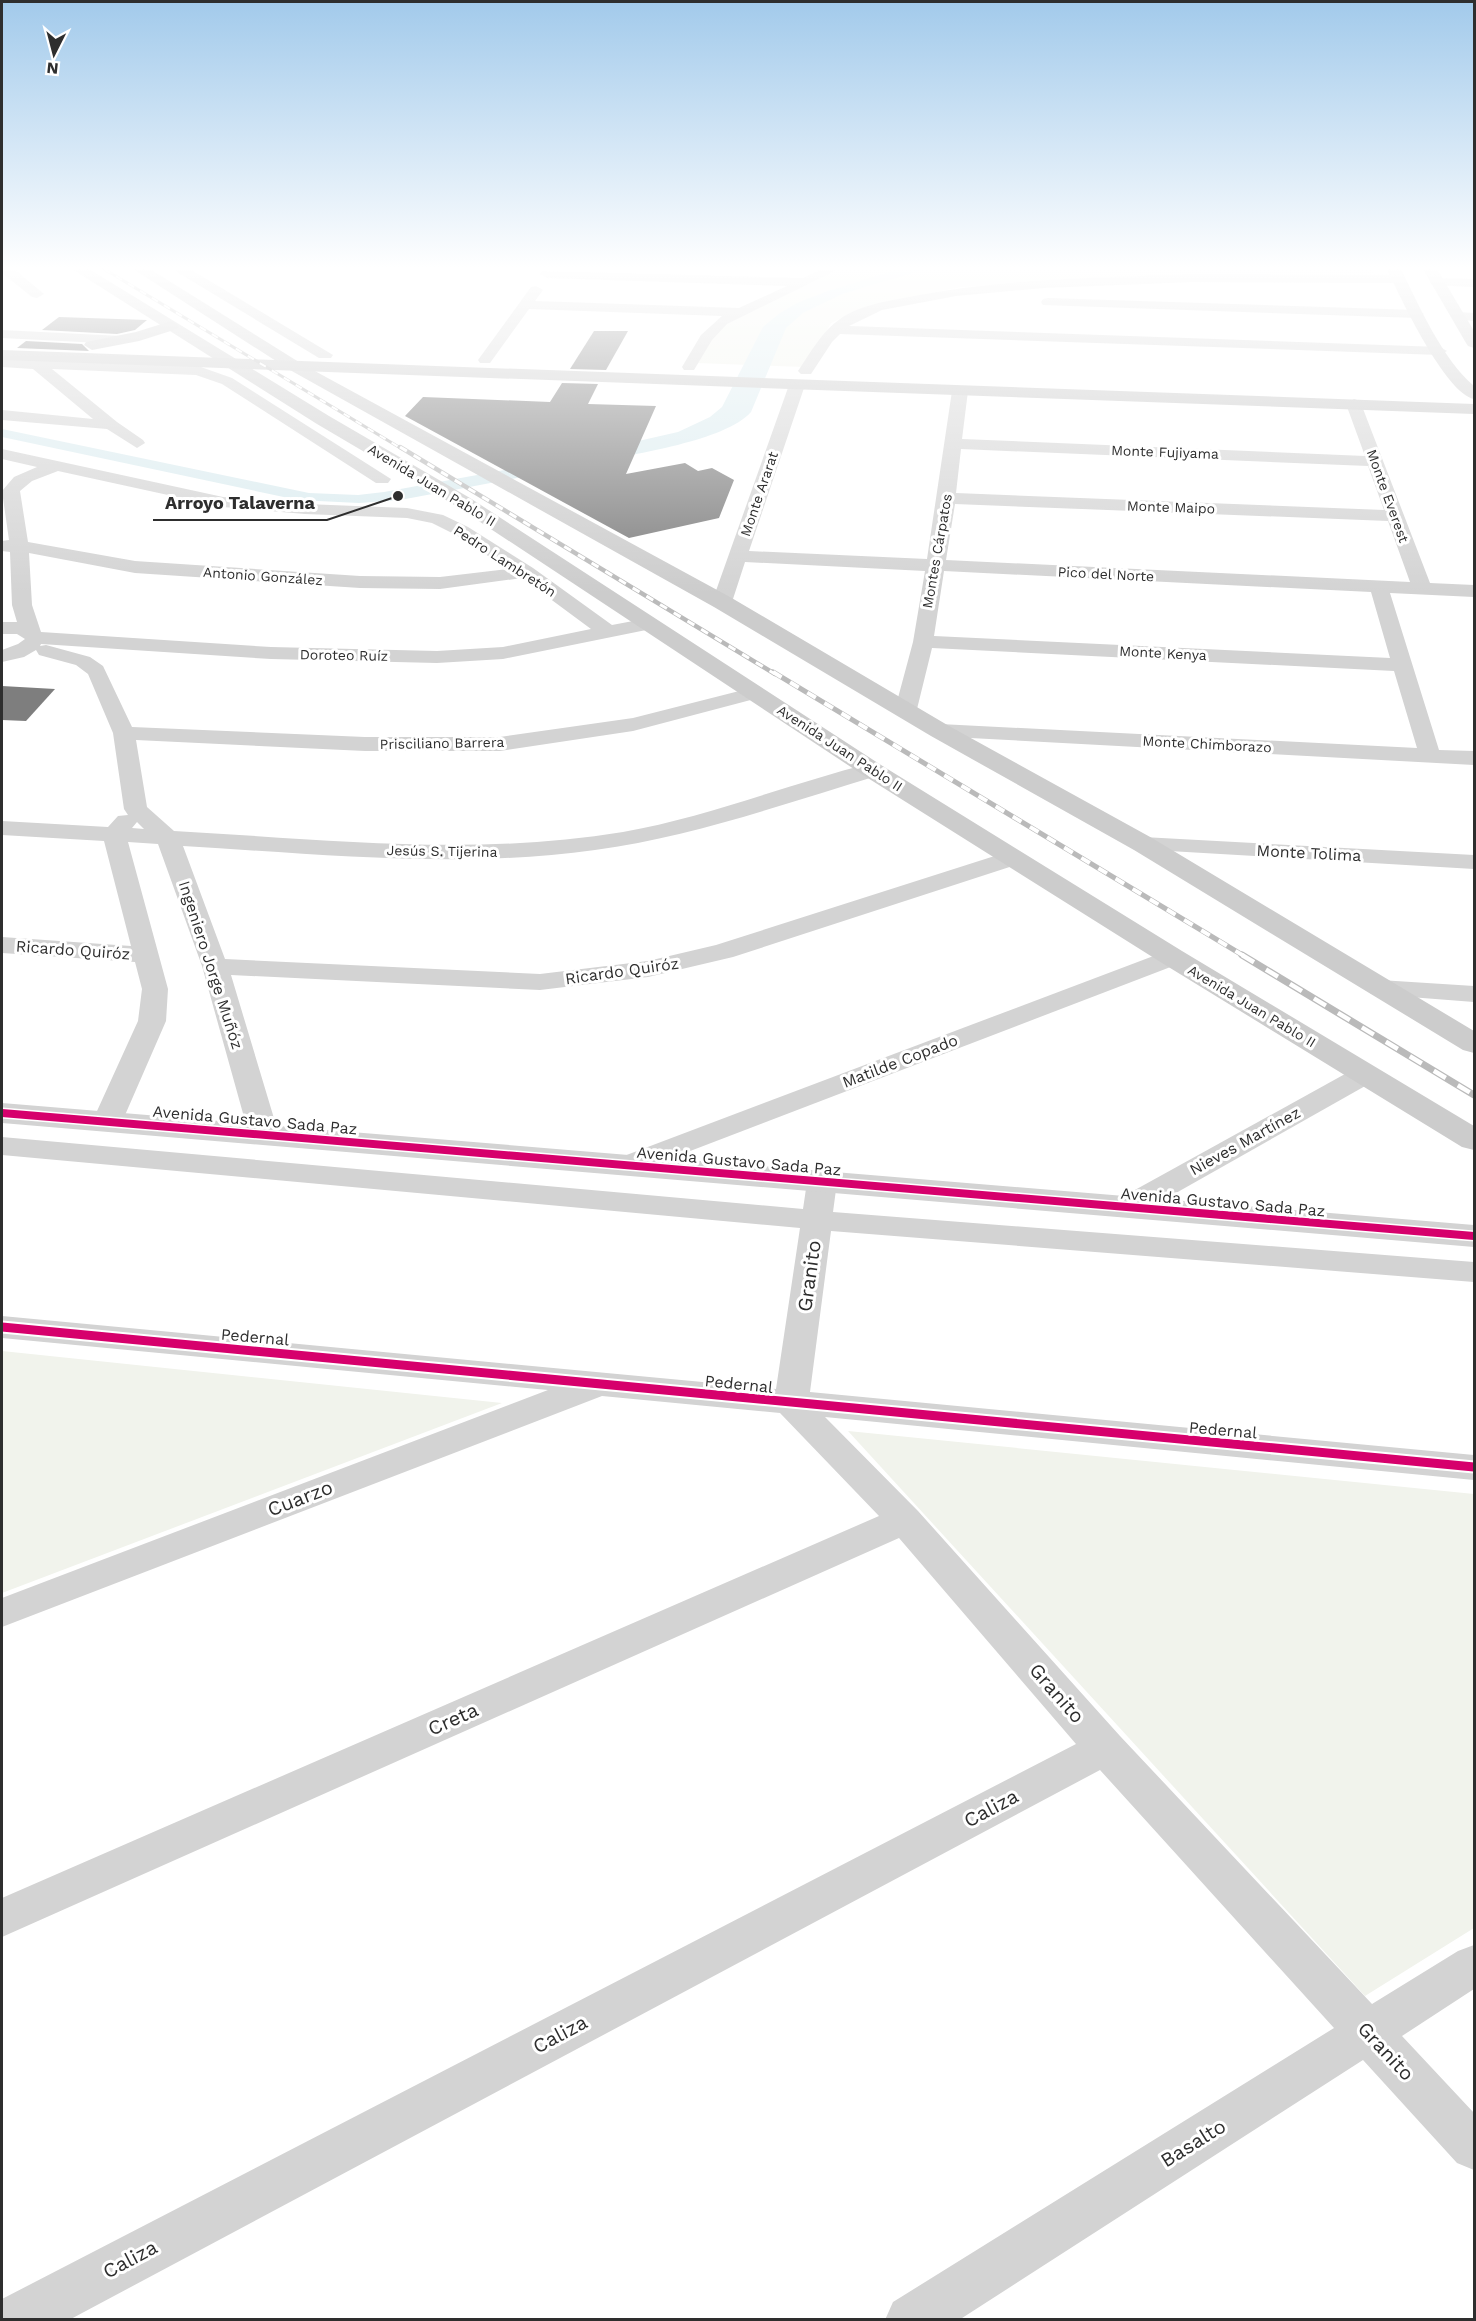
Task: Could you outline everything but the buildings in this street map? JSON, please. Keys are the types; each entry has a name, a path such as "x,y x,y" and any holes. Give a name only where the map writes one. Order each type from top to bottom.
{"main road":[{"name":"Avenida Juan Pablo II","path":"253,377 463,502 872,770 1172,957 1474,1140"},
{"path":"314,377 722,603 940,730 1143,844 1474,1044"},
{"path":"345,395 358,384 379,379 487,377"},
{"path":"723,377 1364,388"},
{"path":"795,377 960,391 1354,404 1473,397"},
{"path":"1457,377 1473,397"},
{"path":"1446,391 1473,397"}],"street":[{"path":"54,377 136,443"},
{"path":"217,377 382,478"},
{"name":"Monte Ararat","path":"722,603 802,378"},
{"name":"Montes Cárpatos","path":"906,709 922,642 947,498 960,391"},
{"name":"Monte Everest","path":"1354,404 1422,588"},
{"path":"2,415 111,425"},
{"name":"Monte Fujiyama","path":"954,444 1376,461"},
{"name":"Pedro Lambretón","path":"2,454 161,490 243,504 423,515 437,519 462,531 526,572 609,633"},
{"path":"30,640 10,546 11,491 19,481 26,477 59,466"},
{"name":"Monte Maipo","path":"947,498 1396,516"},
{"name":"Antonio González","path":"10,546 135,567 360,582 458,582 526,572"},
{"name":"Pico del Norte","path":"737,556 1474,591"},
{"path":"1379,587 1430,755"},
{"path":"2,606 22,604"},
{"name":"Doroteo Ruíz","path":"30,640 271,653 437,657 502,654 649,624"},
{"path":"2,628 74,657 96,670 124,733 136,809 114,835 155,989 152,1021 107,1122"},
{"path":"2,656 30,640"},
{"name":"Monte Kenya","path":"922,642 1403,665"},
{"name":"Prisciliano Barrera","path":"124,733 365,744 500,744 633,724 755,693"},
{"name":"Monte Chimborazo","path":"940,730 1474,758"},
{"name":"Jesús S. Tijerina","path":"2,828 415,852 479,853 558,849 665,831 872,770"},
{"name":"Ingeniero Jorge Muñóz","path":"136,809 168,838 215,966 264,1134"},
{"name":"Monte Tolima","path":"1143,844 1474,862"},
{"name":"Ricardo Quiróz","path":"215,966 540,982 648,969 724,951 1013,858"},
{"name":"Ricardo Quiróz","path":"2,945 144,954"},
{"name":"Matilde Copado","path":"627,1165 1172,957"},
{"path":"1380,988 1474,994"},
{"name":"Nieves Martínez","path":"1126,1208 1364,1075"},
{"name":"Avenida Gustavo Sada Paz","path":"2,1113 1474,1236"},
{"path":"2,1146 816,1220 1474,1272"},
{"name":"Granito","path":"822,1182 791,1403 905,1520 1105,1748 1474,2146"},
{"name":"Pedernal","path":"2,1327 1474,1467"},
{"name":"Cuarzo","path":"2,1613 599,1384"},
{"name":"Creta","path":"2,1918 905,1520"},
{"name":"Caliza","path":"15,2319 1105,1748"},
{"name":"Basalto","path":"911,2319 1474,1965"}],"shaded area":[{"path":"737,377 765,377 751,412 721,431 678,445 400,500 359,503 298,500 2,437 2,429 309,493 358,495 537,464 678,432 710,417 722,407"},
{"path":"2,1351 502,1403 2,1593"},
{"path":"848,1431 1474,1494 1474,1928 1365,1996"}],"railway":[{"path":"283,377 402,449"},
{"path":"400,447 775,674"},
{"path":"773,672 1244,956"},
{"path":"1242,955 1474,1095"}],"cycle path":[{"path":"2,1113 1474,1236"},
{"path":"2,1327 1474,1467"}],"place":[{"name":"Arroyo Talaverna","path":"398,496"}]}
